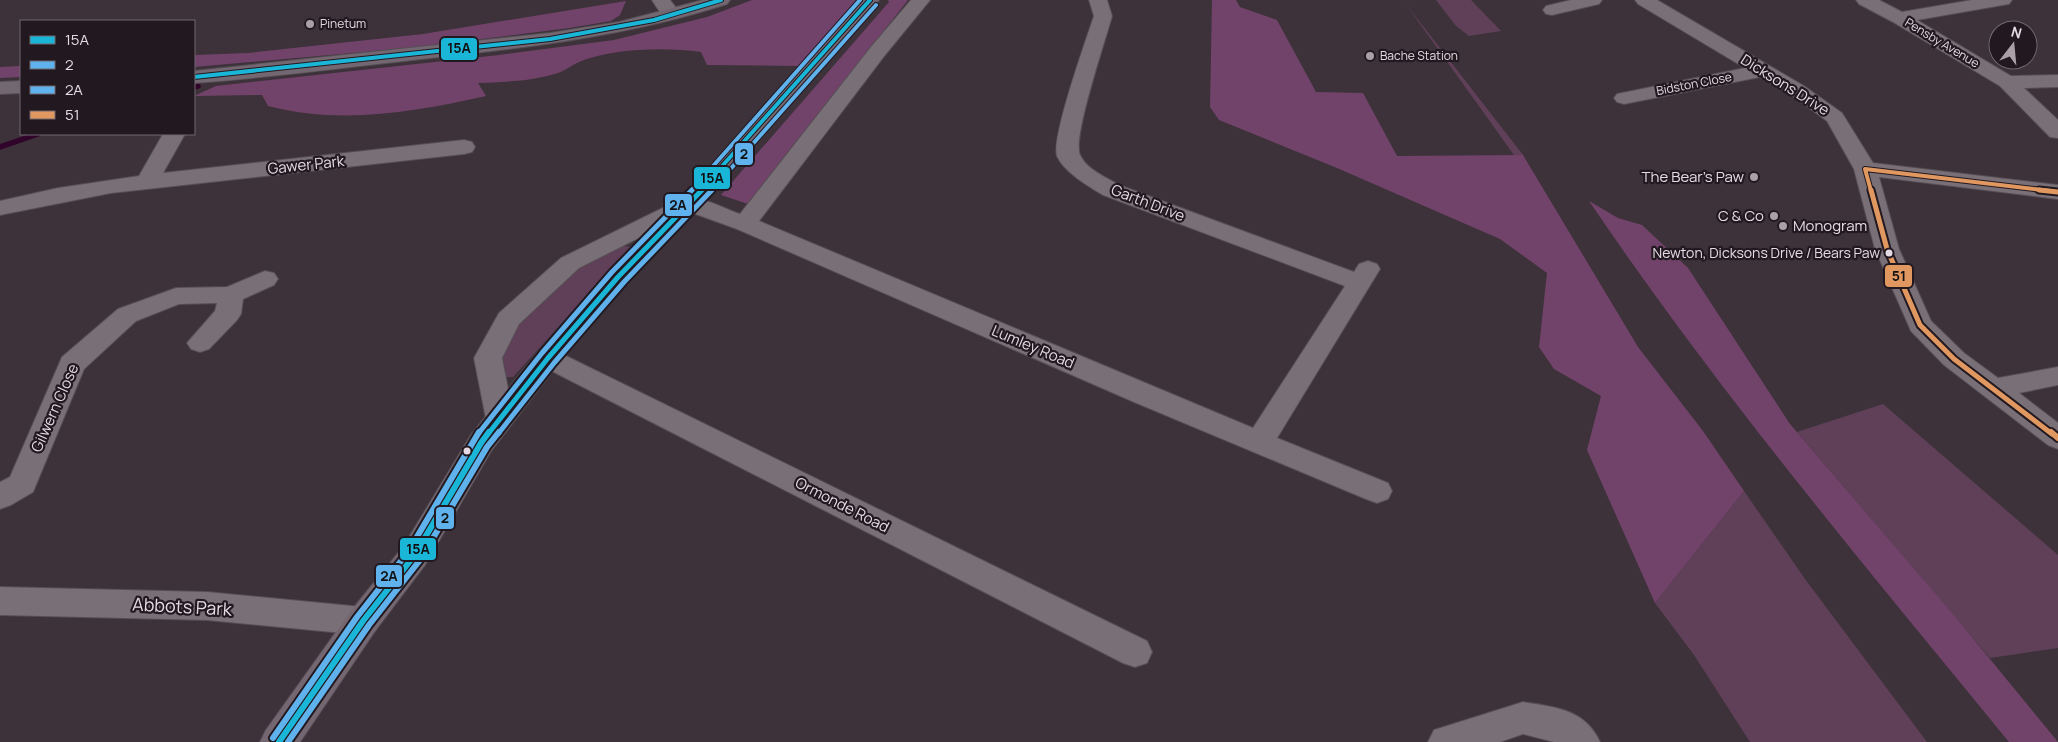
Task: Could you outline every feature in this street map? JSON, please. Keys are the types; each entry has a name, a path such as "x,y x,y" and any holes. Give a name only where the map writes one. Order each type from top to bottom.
{"highway":[{"path":"279,742 363,621 414,556 482,443 548,358 618,277 689,204 870,0"}],"main road":[{"path":"195,77 339,63 584,35 666,7 721,0"},
{"path":"0,88 20,87"}],"street":[{"path":"745,224 878,51 921,0"},
{"name":"Garth Drive","path":"1098,0 1103,16 1068,133 1068,156 1084,174 1111,190 1364,276 1259,442"},
{"name":"Dicksons Drive","path":"1644,0 1764,70 1819,104 1835,117 1864,169 1887,249 1920,326 1954,359 2058,438"},
{"name":"Pensby Avenue","path":"1865,0 1900,18 2007,82 2058,132"},
{"path":"1900,18 2003,0"},
{"path":"1552,10 1582,6"},
{"name":"Bidston Close","path":"1625,98 1764,70"},
{"path":"2007,82 2058,82"},
{"path":"147,182 173,135"},
{"name":"Gawer Park","path":"0,208 58,195 147,182 464,148"},
{"path":"1864,169 2058,192"},
{"name":"Lumley Road","path":"689,204 745,224 1377,491"},
{"path":"500,420 488,358 508,319 570,263 689,204"},
{"name":"Gilwern Close","path":"0,497 22,484 72,364 127,315 176,296 231,295 265,279"},
{"path":"200,343 228,314 231,295"},
{"name":"Ormonde Road","path":"548,358 1135,652"},
{"path":"1994,389 2058,376"},
{"name":"Abbots Park","path":"0,601 207,606 363,621"},
{"path":"1447,742 1523,718 1561,725 1581,742"}],"shaded area":[{"path":"752,0 856,0 832,33 801,66 707,65 701,52 672,49 623,51 592,57 561,72 539,78 478,83 486,96 432,107 377,114 323,115 295,112 268,106 262,95 195,96 216,86 499,55 614,40 707,17"},
{"path":"888,0 908,0 748,204 721,195 889,2"},
{"path":"1212,0 1236,0 1240,7 1277,20 1316,92 1363,93 1397,156 1523,155 1638,347 1703,431 1744,491 1655,603 1587,450 1601,396 1554,369 1539,347 1547,273 1500,239 1337,168 1219,120 1210,107"},
{"path":"1436,0 1471,0 1501,31 1469,36 1456,26"},
{"path":"626,1 620,15 611,21 569,28 409,48 195,67 195,55 248,53 423,34"},
{"path":"1405,3 1523,155 1514,155"},
{"path":"20,66 20,77 0,78 0,67"},
{"path":"1589,201 1618,218 1642,225 1688,268 1790,424 1958,620 2058,742 2009,742 1846,543 1740,409 1688,340"},
{"path":"618,245 631,247 513,377 501,377 499,356 529,309 568,272"},
{"path":"1883,404 2058,555 2058,648 1990,658 1797,432"},
{"path":"1744,491 1805,579 1927,742 1750,742 1694,655 1655,603"}],"waterway":[{"path":"0,147 35,135"}],"transit line":[{"name":"15A","path":"195,77 550,39 654,20 721,0"},
{"name":"2A","path":"273,738 357,617 408,552 475,438 542,353 612,272 684,199 860,0"},
{"name":"15A","path":"279,742 363,621 414,556 481,443 548,358 618,277 689,204 870,0"},
{"name":"2","path":"288,742 369,625 420,560 487,447 554,363 624,282 695,209 876,5"},
{"name":"51","path":"2058,192 1865,169 1887,249 1920,325 1954,359 2058,438"}],"place":[{"name":"Pinetum","path":"310,24"},
{"name":"Bache Station","path":"1370,56"},
{"name":"The Bear's Paw","path":"1754,177"},
{"name":"C & Co","path":"1774,216"},
{"name":"Monogram","path":"1783,226"},
{"name":"Newton, Dicksons Drive / Bears Paw","path":"1889,253"}]}
